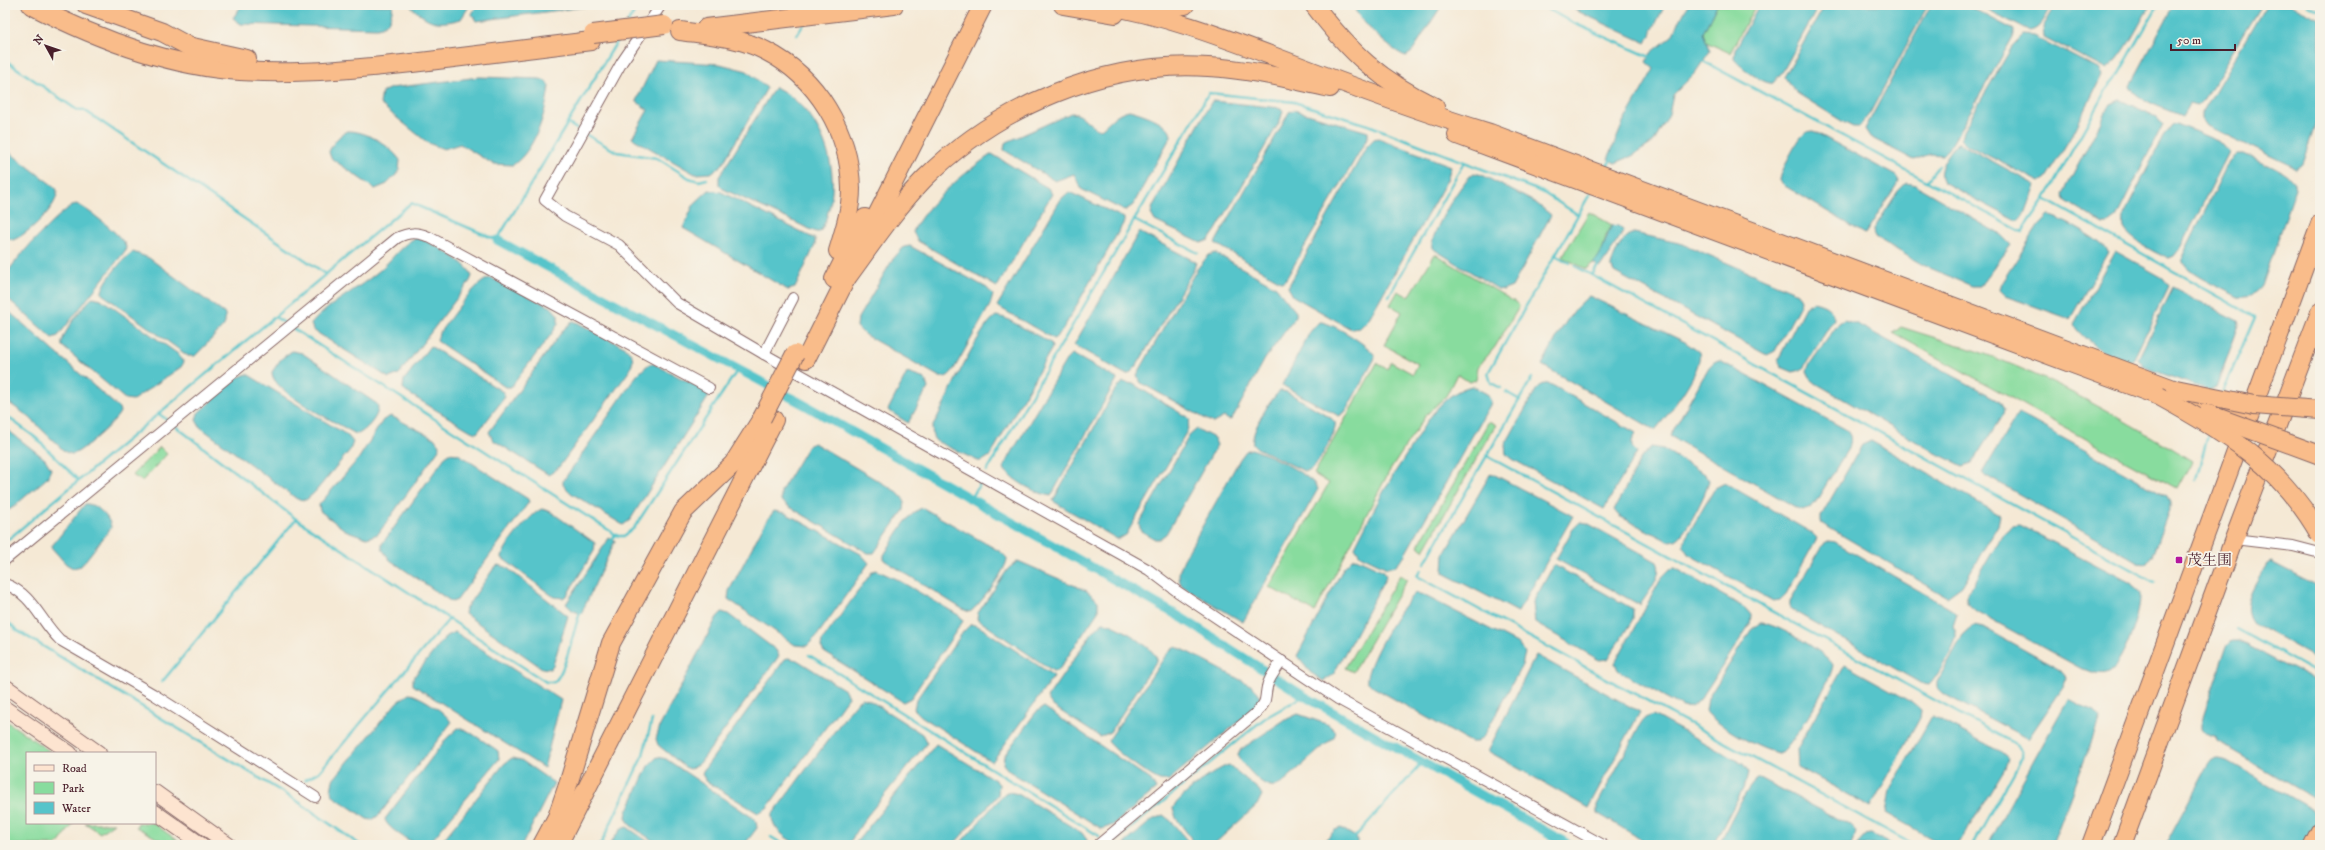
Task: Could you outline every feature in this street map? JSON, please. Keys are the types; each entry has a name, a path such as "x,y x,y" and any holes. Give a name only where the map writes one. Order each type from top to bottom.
{"highway":[{"path":"58,5 99,25 144,42 188,52 247,60 320,61 391,56 667,30 752,18 894,5"},
{"path":"86,5 162,32 188,46 247,60"},
{"path":"752,18 818,5"},
{"path":"800,357 825,297 972,5"},
{"path":"558,845 768,418 800,357 846,279 983,5"},
{"path":"1063,5 1097,10 1219,40 1330,88 2058,352 2176,389 2320,443"},
{"path":"1104,5 1130,9 1430,115 1490,133 2058,352 2159,396 2320,455"},
{"path":"1130,9 1162,8 1185,5"},
{"path":"1314,5 1334,32 1358,57 1387,81 1490,133"},
{"path":"34,6 107,39 178,62 239,71 314,72 381,66 592,37"},
{"path":"667,30 716,35 741,41 766,50 805,79 824,102 837,124 845,145 850,168 851,191 847,223 825,297"},
{"path":"846,279 891,217 924,179 966,143 1001,120 1044,98 1088,81 1129,72 1169,66 1208,66 1250,71 1330,88"},
{"path":"2091,845 2320,224"},
{"path":"2122,845 2234,539 2320,312"},
{"path":"2176,389 2254,405 2320,410"},
{"path":"2159,396 2199,418 2250,451 2290,490 2320,535"},
{"path":"542,845 567,788 612,643 683,512 733,464 768,418"},
{"path":"2313,845 2320,831"}],"main road":[{"path":"5,686 98,752"},
{"path":"5,708 69,752"},
{"path":"156,793 230,845"},
{"path":"156,813 202,845"}],"street":[{"path":"661,5 622,62 545,200 565,216 619,245 677,303 764,354 1149,570 1178,592 1338,699 1603,845"},
{"path":"5,560 405,234 413,232 429,237 709,388"},
{"path":"764,354 793,298"},
{"path":"2234,539 2293,546 2320,553"},
{"path":"5,584 20,592 30,600 51,631 60,640 153,694 315,797"},
{"path":"1098,845 1256,713 1268,696 1267,686 1282,661"}],"green space":[{"path":"1717,5 1756,5 1730,53 1706,42 1703,33"},
{"path":"1589,212 1612,225 1606,236 1601,256 1586,269 1562,257"},
{"path":"1435,254 1518,304 1519,307 1495,347 1478,367 1476,380 1469,382 1457,374 1446,396 1426,415 1389,472 1315,612 1269,587 1329,483 1314,474 1377,363 1387,369 1391,362 1413,374 1418,364 1384,345 1402,312 1390,305 1398,291 1409,297"},
{"path":"1901,327 1985,354 2039,376 2117,417 2192,461 2177,489 1893,333"},
{"path":"1489,421 1496,425 1424,550 1418,546"},
{"path":"160,447 167,454 142,481 132,475"},
{"path":"1400,575 1407,579 1353,672 1345,668"},
{"path":"5,720 51,752 26,752 26,824 73,824 57,845 5,845"},
{"path":"86,824 113,824 100,833"},
{"path":"138,824 154,824 184,845 169,845 136,827"}],"water":[{"path":"242,5 393,5 387,23 377,28 241,24 233,18"},
{"path":"409,5 470,5 461,19 438,22 427,19"},
{"path":"477,5 599,5 476,21 472,14"},
{"path":"1353,5 1442,5 1411,53 1406,56 1392,48 1375,34 1367,26"},
{"path":"1570,5 1665,5 1646,43 1575,10"},
{"path":"1688,5 1717,5 1703,33 1710,51 1695,73 1673,95 1669,114 1654,142 1632,156 1615,163 1608,159 1623,123 1654,69 1646,62 1651,53 1672,36"},
{"path":"1759,5 1819,5 1783,71 1773,83 1769,83 1758,78 1734,59 1735,50"},
{"path":"1825,5 1928,5 1870,113 1859,127 1853,127 1845,123 1797,93 1784,77"},
{"path":"1931,5 1966,5 2014,30 2014,35 1949,149 1942,155 1930,154 1914,160 1870,137 1865,129"},
{"path":"1979,5 2052,5 2040,25 2029,31"},
{"path":"2056,5 2150,5 2124,51 2118,59 2105,69 2044,37 2043,27"},
{"path":"2174,5 2261,5 2203,100 2197,106 2189,104 2182,116 2137,95 2132,91 2130,86"},
{"path":"2266,5 2291,5 2320,19 2320,111 2302,164 2296,168 2207,126 2202,119 2202,113"},
{"path":"2023,35 2034,36 2098,69 2102,75 2075,130 2046,178 2040,182 1967,145 1961,139 1963,131 2013,45"},
{"path":"656,60 720,64 747,71 767,88 722,165 711,173 695,174 632,138 648,110 636,101"},
{"path":"479,77 540,79 546,81 549,86 542,118 534,140 528,150 513,165 493,164 460,144 444,149 428,143 380,104 382,92 391,88"},
{"path":"775,87 790,96 804,109 815,123 829,158 832,176 832,195 824,225 820,232 816,232 723,189 719,185 719,177"},
{"path":"2120,100 2157,117 2163,124 2116,218 2108,224 2103,224 2066,201 2063,194 2107,110 2111,104"},
{"path":"1212,101 1281,108 1283,111 1280,121 1216,230 1209,240 1201,243 1155,221 1151,214 1153,206"},
{"path":"1129,110 1160,122 1166,126 1171,136 1133,205 1126,210 1121,209 1081,189 1074,174 1055,181 1004,150 1005,143 1071,113 1083,117 1092,126 1100,130 1116,116"},
{"path":"1294,110 1368,132 1368,137 1286,279 1282,282 1215,243 1289,112"},
{"path":"2177,124 2220,142 2229,152 2181,247 2174,256 2169,258 2151,250 2131,237 2124,228 2124,215 2163,137 2172,126"},
{"path":"347,131 362,133 369,136 383,144 400,160 399,170 387,184 375,189 331,158 329,152 332,146 339,137"},
{"path":"1813,131 1896,176 1899,181 1865,234 1785,186 1780,181 1789,156 1797,143 1804,134"},
{"path":"1378,138 1451,166 1447,180 1368,320 1360,328 1351,329 1293,296 1288,287 1367,146 1374,139"},
{"path":"1959,143 2036,185 2025,214 2020,220 2015,220 1943,182 1941,172 1944,162 1956,144"},
{"path":"5,149 56,188 57,194 55,201 43,217 27,232 13,240 5,237"},
{"path":"992,154 1048,188 1052,194 997,287 918,241 913,232 918,222 936,200 960,178"},
{"path":"2237,154 2244,154 2282,172 2289,177 2296,188 2262,286 2252,295 2242,297 2238,297 2208,282 2193,273 2183,262 2183,255 2229,161"},
{"path":"1474,173 1482,175 1536,203 1551,215 1512,287 1504,290 1498,289 1432,248 1432,241 1447,208 1462,186"},
{"path":"1906,183 1915,185 2001,235 2011,245 1980,286 1972,286 1923,265 1875,237 1874,229 1898,191"},
{"path":"709,190 721,192 815,239 815,245 795,288 788,290 683,228 694,204"},
{"path":"1069,192 1124,218 1124,222 1062,331 1054,339 997,306 1061,199"},
{"path":"76,204 104,223 119,237 126,247 125,251 58,336 52,338 5,296 4,285 6,275 18,258 50,224 70,207"},
{"path":"2048,216 2061,220 2091,237 2108,252 2070,319 2006,296 2000,290 2002,282 2039,225"},
{"path":"1612,225 1619,226 1624,231 1600,267 1593,263 1600,255"},
{"path":"1139,232 1196,262 1194,269 1136,367 1129,374 1125,374 1074,345"},
{"path":"1634,233 1683,244 1797,293 1801,300 1800,305 1775,351 1767,355 1614,272 1611,265 1617,251 1625,238"},
{"path":"415,238 421,239 447,252 464,265 472,276 470,281 399,374 389,378 313,330 311,324 327,309 371,278 400,249"},
{"path":"910,246 987,288 993,295 990,305 954,369 945,377 940,377 865,335 857,327 858,318 893,259 904,247"},
{"path":"2115,251 2163,278 2169,286 2134,358 2125,364 2119,362 2088,340 2076,329 2074,324"},
{"path":"133,252 149,258 225,314 225,323 223,327 195,356 188,356 102,294 105,284 114,271 124,259"},
{"path":"1215,253 1276,287 1296,312 1296,316 1265,359 1232,419 1229,420 1224,417 1213,423 1141,383 1137,375 1197,269 1209,255"},
{"path":"491,278 551,307 558,315 558,323 553,332 511,387 505,387 437,341 439,333 463,301 478,285"},
{"path":"2173,288 2238,321 2239,325 2216,388 2208,390 2144,367 2138,359"},
{"path":"1589,296 1685,342 1699,352 1699,360 1696,370 1690,381 1676,404 1655,430 1542,365 1568,319"},
{"path":"93,297 101,299 178,354 184,362 181,367 133,400 125,399 62,346 64,335 68,328 84,306"},
{"path":"1813,302 1830,309 1834,319 1804,367 1801,370 1793,372 1781,367 1778,360 1805,307"},
{"path":"5,308 119,408 120,412 113,422 84,448 73,454 64,451 29,417 5,400"},
{"path":"996,316 1005,318 1051,343 1052,348 990,456 982,461 978,461 936,441 933,437 932,428 971,350 980,335"},
{"path":"1844,320 1857,324 2000,401 2004,409 2003,414 1972,463 1962,466 1934,452 1812,381 1807,371 1809,365 1839,323"},
{"path":"572,322 576,322 626,348 632,355 632,363 630,370 559,467 549,475 493,440 489,432 563,330"},
{"path":"1319,322 1332,325 1349,335 1366,346 1375,356 1345,412 1339,416 1282,385 1310,332"},
{"path":"430,346 503,392 505,397 477,433 471,431 406,392 403,388 404,380"},
{"path":"292,351 302,353 377,404 378,408 376,416 362,432 358,434 354,433 321,415 282,389 275,380 272,372 281,359"},
{"path":"1072,354 1117,379 1051,496 1025,486 1007,473 1003,468 1066,360"},
{"path":"1720,361 1845,429 1849,433 1851,439 1849,447 1815,503 1810,508 1806,510 1799,509 1670,436 1709,367 1714,362"},
{"path":"649,364 654,364 708,392 709,396 630,520 623,525 571,493 563,485 563,481 637,375"},
{"path":"907,373 925,379 928,388 908,423 888,410"},
{"path":"247,374 347,435 353,442 350,450 315,492 306,500 297,499 200,427 196,420 198,413 237,378"},
{"path":"1123,382 1133,384 1190,419 1187,431 1126,535 1117,539 1053,501 1114,392"},
{"path":"1543,383 1552,385 1636,433 1632,441 1632,447 1637,452 1604,509 1514,460 1506,454 1505,445 1536,390"},
{"path":"1472,386 1487,394 1491,401 1490,405 1404,556 1395,566 1387,568 1360,555 1355,547 1383,492 1431,416 1449,397 1460,390"},
{"path":"1280,391 1287,392 1330,417 1335,422 1333,432 1326,448 1317,463 1309,471 1304,471 1257,448 1253,444 1255,432 1262,416"},
{"path":"2018,413 2167,496 2170,507 2152,556 2147,563 2138,562 1982,473"},
{"path":"391,416 434,438 439,445 439,449 378,534 367,538 345,530 320,511 319,505 359,458 383,420"},
{"path":"5,428 45,459 51,469 47,478 12,508 5,512"},
{"path":"1197,429 1214,438 1217,445 1166,534 1159,539 1155,539 1141,531 1139,524 1189,436"},
{"path":"1871,441 2000,515 1998,525 1962,586 1947,597 1821,523 1821,516 1862,445"},
{"path":"814,443 897,492 905,501 904,510 874,553 868,553 788,506 781,500 781,491 808,446"},
{"path":"1651,447 1663,449 1705,474 1709,480 1705,493 1691,521 1681,535 1674,541 1668,541 1619,516 1614,510 1641,458"},
{"path":"1251,449 1288,465 1308,478 1318,489 1243,622 1182,586 1179,576 1184,559 1240,459 1246,451"},
{"path":"448,453 458,454 528,499 529,502 457,600 452,602 390,560 382,549 382,544"},
{"path":"1491,473 1573,516 1518,612 1443,573 1444,554"},
{"path":"1725,483 1812,533 1817,538 1786,594 1780,600 1773,601 1688,554 1683,546 1684,541 1715,488"},
{"path":"85,504 94,506 102,512 106,516 111,528 81,566 73,568 66,564 51,547"},
{"path":"923,508 1001,552 1007,558 1003,570 998,578 980,602 970,612 964,610 884,560 884,555 906,521 917,510"},
{"path":"542,509 551,512 595,543 594,551 567,595 563,598 554,597 502,558 503,553 518,531"},
{"path":"774,511 785,513 861,554 869,563 816,637 807,646 795,645 728,599 729,591 765,523"},
{"path":"1580,522 1587,523 1657,562 1659,567 1657,578 1640,605 1556,559 1573,529"},
{"path":"2020,525 2131,583 2140,594 2138,612 2130,636 2120,659 2109,672 2099,673 2082,669 1976,611 1967,603 1967,595 2002,536 2013,526"},
{"path":"609,538 615,541 581,614 572,610 566,604"},
{"path":"1830,541 1835,542 1957,614 1953,626 1956,639 1940,671 1929,685 1922,684 1790,609 1790,601 1823,545"},
{"path":"1356,558 1384,571 1386,577 1333,675 1323,681 1310,672 1297,656 1344,567 1352,559"},
{"path":"1018,561 1087,591 1098,601 1098,612 1058,671 1053,671 977,619 978,613 1008,569"},
{"path":"2271,562 2320,587 2320,660 2253,623 2249,616 2247,609 2248,601 2254,585 2267,564"},
{"path":"498,565 506,567 568,616 553,665 550,669 542,668 465,614 466,608 494,568"},
{"path":"1554,565 1633,609 1633,619 1608,659 1599,660 1535,623 1533,602"},
{"path":"1675,568 1745,608 1751,615 1750,624 1702,697 1691,707 1683,707 1624,674 1618,670 1615,663 1662,577 1670,569"},
{"path":"876,570 898,580 960,616 963,621 911,698 903,702 824,652 821,647 822,641 872,572"},
{"path":"1416,593 1423,595 1517,643 1525,653 1522,665 1484,736 1477,742 1470,742 1373,687 1367,681 1372,663 1386,634 1403,607"},
{"path":"722,612 728,614 776,650 779,656 700,763 690,769 685,767 658,745 656,739 660,726 717,617"},
{"path":"1103,623 1125,631 1143,643 1155,655 1157,660 1110,732 1100,737 1053,706 1047,698 1094,630"},
{"path":"1760,623 1777,627 1800,639 1821,653 1833,665 1826,684 1812,711 1795,737 1782,753 1765,749 1753,744 1718,723 1706,711 1708,698 1751,630"},
{"path":"971,624 980,627 1054,676 992,762 921,716 914,709 916,700 963,632"},
{"path":"1974,625 1983,627 2060,670 2066,677 2064,686 2028,739 1942,693 1937,688 1937,682 1963,635"},
{"path":"455,632 561,700 544,768 413,685 413,678 446,636"},
{"path":"2232,641 2239,641 2320,683 2320,798 2314,798 2218,742 2217,738 2205,734 2201,729 2201,723 2227,646"},
{"path":"1174,647 1182,649 1252,686 1258,692 1260,697 1255,708 1169,780 1160,780 1132,763 1108,741 1166,655"},
{"path":"1536,655 1640,712 1588,808 1488,751"},
{"path":"788,658 797,660 845,690 848,697 767,808 758,813 706,781 702,774 785,659"},
{"path":"1845,665 1912,702 1921,710 1920,718 1871,807 1798,767 1797,749"},
{"path":"409,694 419,697 440,710 451,723 379,815 372,820 367,819 333,796 331,791 333,780 397,702"},
{"path":"862,698 869,700 922,734 927,743 867,816 848,845 810,846 795,843 785,837 777,829 772,820 772,815 854,705"},
{"path":"2068,699 2095,713 2100,719 2052,845 1987,845"},
{"path":"1044,707 1151,780 1156,789 1113,825 1102,829 1009,771 1003,764 1004,756 1036,712"},
{"path":"1298,714 1329,725 1336,732 1334,737 1282,783 1276,786 1264,784 1253,775 1239,759 1238,755 1240,750 1283,721"},
{"path":"1653,715 1743,764 1749,772 1747,781 1713,845 1651,845 1597,813 1597,805 1641,723 1645,718"},
{"path":"1932,716 2000,751 2008,758 2005,768 1958,845 1943,845 1886,813 1890,790"},
{"path":"458,728 468,731 498,751 499,759 428,844 420,845 414,843 390,827 385,819 446,739"},
{"path":"936,744 995,780 999,784 998,795 953,845 854,845"},
{"path":"657,757 666,759 756,821 757,828 744,845 659,845 630,825 626,817 627,812 648,766"},
{"path":"512,758 521,760 554,783 522,845 439,845 504,764"},
{"path":"2219,759 2228,761 2314,811 2320,817 2320,822 2309,845 2165,845 2208,765 2212,760"},
{"path":"1229,765 1259,790 1262,795 1257,805 1213,845 1196,845 1176,818 1173,808 1182,797 1198,784 1216,771"},
{"path":"1760,778 1849,825 1856,832 1852,845 1719,845 1743,797 1755,781"},
{"path":"1009,792 1018,794 1082,833 1087,840 1086,845 962,845 962,841 1005,793"},
{"path":"1163,815 1171,821 1191,845 1123,845 1152,820"},
{"path":"627,827 653,845 609,845 621,829"},
{"path":"1341,828 1357,838 1357,845 1320,845 1335,830"},
{"path":"1871,834 1893,845 1857,845 1866,835"}],"waterway":[{"path":"628,22 638,5"},
{"path":"1541,5 1569,21 1652,58"},
{"path":"1701,60 2022,232 2045,199 2106,90 2117,77 2158,5"},
{"path":"2308,5 2320,11"},
{"path":"797,35 804,23"},
{"path":"5,542 411,203 497,240 619,38"},
{"path":"5,60 77,110 84,110 326,274"},
{"path":"987,471 1209,93 1294,102 1368,125 1542,192 1577,214"},
{"path":"567,123 580,131"},
{"path":"585,134 617,152 657,158 689,178 699,181 707,179"},
{"path":"1605,169 1612,158"},
{"path":"1389,296 1464,162"},
{"path":"1927,181 1939,165"},
{"path":"1501,388 1491,383 1488,373 1591,192"},
{"path":"2045,199 2255,317 2223,391"},
{"path":"1134,220 1198,253"},
{"path":"497,240 803,404 1182,618 1304,696 1570,845"},
{"path":"1555,255 1570,263"},
{"path":"1592,275 1599,264"},
{"path":"1575,266 2154,582"},
{"path":"275,317 288,325"},
{"path":"292,328 618,536 624,536 634,528 738,369"},
{"path":"1424,564 1532,378"},
{"path":"1506,392 1520,400"},
{"path":"159,414 170,422"},
{"path":"5,415 36,438 79,481"},
{"path":"174,425 296,519 546,682 554,682 562,669 581,610"},
{"path":"2196,479 2209,432"},
{"path":"1487,456 2017,745 2022,751 2022,758 1973,845"},
{"path":"971,499 982,480"},
{"path":"162,682 296,519"},
{"path":"611,543 615,534"},
{"path":"1421,570 1417,576 1914,845"},
{"path":"305,780 319,772 450,618"},
{"path":"5,620 18,631 297,801 360,845"},
{"path":"2237,629 2320,675"},
{"path":"809,655 1099,836"},
{"path":"1110,845 1265,718 1304,696"},
{"path":"598,845 602,842 643,755 652,720"},
{"path":"1353,839 1422,763"},
{"path":"771,837 784,845"}],"place":[{"name":"茂生围","path":"2179,560"}]}
